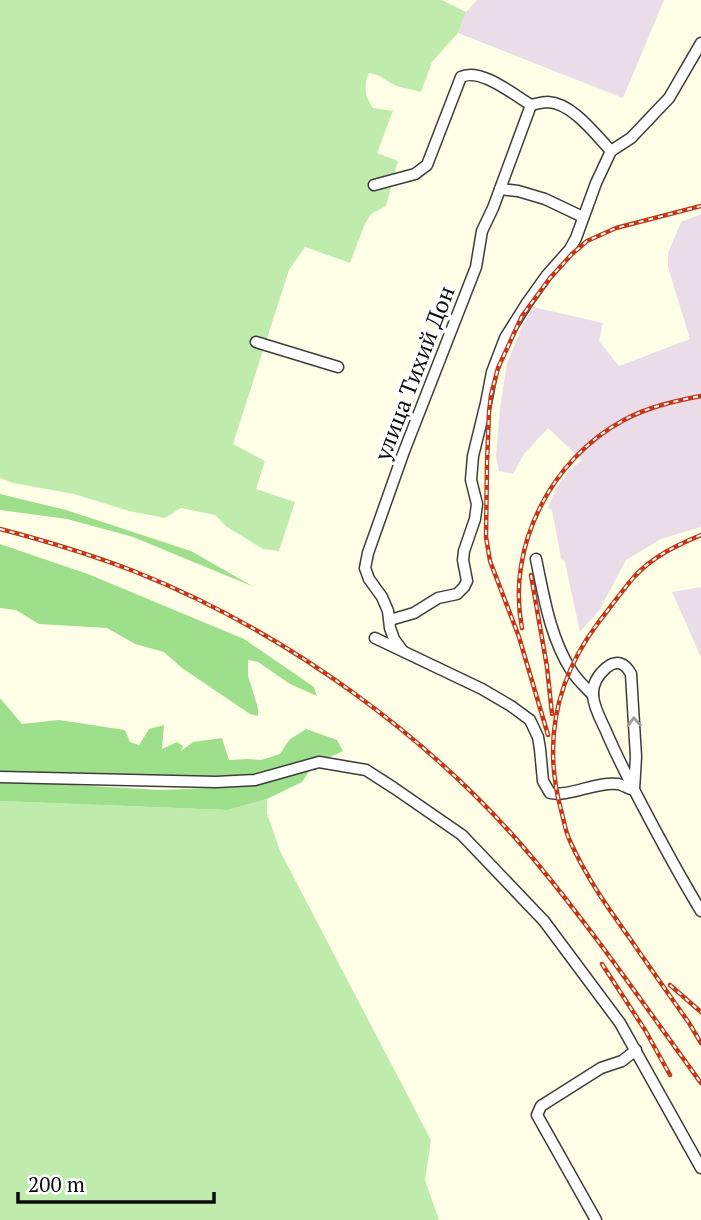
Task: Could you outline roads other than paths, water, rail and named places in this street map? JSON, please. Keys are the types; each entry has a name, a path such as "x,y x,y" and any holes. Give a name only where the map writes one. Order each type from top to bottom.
{"street":[{"path":"390,620 414,613 438,598 457,594 464,587 467,581 464,551 477,504 471,480 473,456 492,372 505,338 534,294 570,249 611,151 631,138 669,98 701,43"},
{"path":"374,185 415,174 427,164 461,78 467,74 477,74 531,105 547,102 563,107 577,115 611,151"},
{"name":"улица Тихий Дон","path":"402,650 394,639 382,597 369,579 365,568 368,553 476,267 482,231 531,105"},
{"path":"500,189 545,199 583,217"},
{"path":"256,342 338,367"},
{"path":"537,559 547,610 557,642 571,671 593,695"},
{"path":"375,638 482,689 530,720 538,737 543,781 550,793 617,784 634,790"},
{"path":"634,790 636,757 631,674 620,662 612,663 594,683 595,705 616,756 634,790 686,887 701,911"},
{"path":"0,777 216,782 255,780 319,762 366,770 462,835 544,921 620,1023 701,1168"},
{"path":"596,1220 537,1115 541,1106 601,1068 622,1061 636,1050"}],"railway":[{"path":"548,735 519,637 490,561 486,537 489,412 498,368 522,316 550,278 587,241 616,228 701,206"},
{"path":"522,628 519,597 521,567 528,537 555,482 575,458 598,437 624,420 652,408 701,396"},
{"path":"0,529 103,560 192,597 301,657 404,732 495,816 536,862 600,944 701,1083"},
{"path":"701,535 665,552 641,570 584,644 563,689 557,712 553,760 565,825 576,854 590,880 701,1043"},
{"path":"531,575 552,714"},
{"path":"602,964 645,1030 670,1075"},
{"path":"670,985 701,1012"}]}
